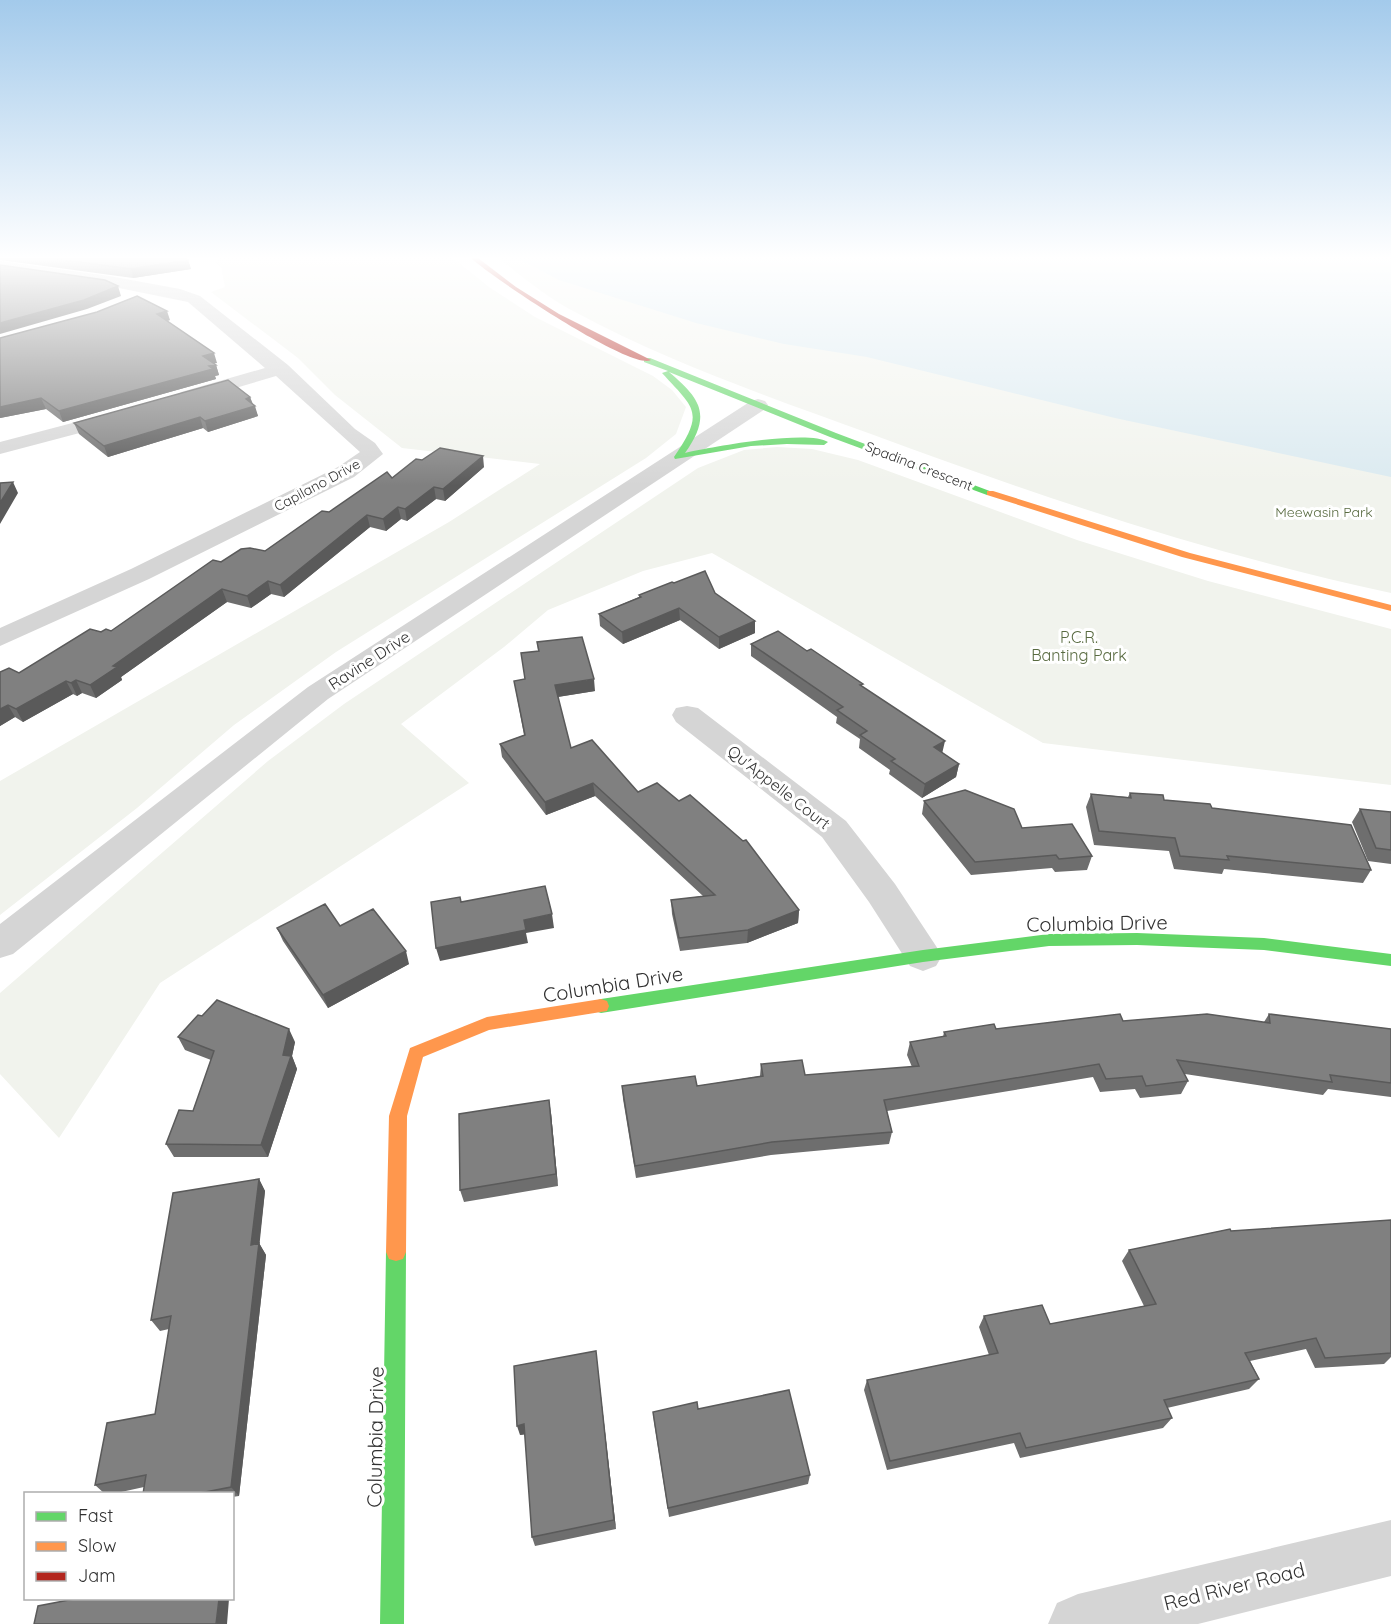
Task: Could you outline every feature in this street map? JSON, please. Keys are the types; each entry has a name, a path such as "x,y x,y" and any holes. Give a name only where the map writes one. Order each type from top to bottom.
{"street":[{"name":"Capilano Drive","path":"0,638 140,574 346,472 372,454 369,447 354,438 281,369 237,334"},
{"name":"Spadina Crescent","path":"596,334 653,363 914,465 1118,535 1260,576 1391,608"},
{"path":"653,363 682,385 699,410 700,421 696,434 678,457"},
{"path":"164,403 281,369"},
{"name":"Ravine Drive","path":"0,944 318,693 758,405"},
{"path":"3,448 141,410"},
{"path":"678,457 737,442 786,439 826,442 914,465"},
{"name":"Qu'Appelle Court","path":"687,715 834,829 882,893 923,956"},
{"name":"Columbia Drive","path":"392,1624 398,1116 416,1053 487,1024 923,956 1049,940 1137,939 1264,944 1391,960"},
{"name":"Red River Road","path":"1078,1624 1391,1548"}],"green space":[{"path":"266,334 569,334 653,376 672,390 686,407 676,434 646,458 336,652 234,725 137,808 0,915 0,781 449,522 540,464 402,448 335,395 298,358"},
{"name":"Meewasin Park","path":"618,334 859,334 1391,460 1391,593 1193,543 1063,502 759,393"},
{"name":"P.C.R. Banting Park","path":"777,447 812,449 858,460 1077,540 1208,581 1391,629 1391,785 1043,743 712,553 643,571 548,610 504,647 401,724 469,783 160,983 59,1138 0,1074 0,993 268,761 344,704 698,468 744,450"}],"shaded area":[{"path":"741,334 1391,334 1391,477 1115,418 867,357 784,344"}],"building":[{"path":"16,334 186,334 214,353 203,356 216,365 209,366 213,369 59,411 41,398 0,407 0,338"},
{"path":"228,380 250,397 246,399 255,406 205,421 200,417 104,446 74,423"},
{"path":"440,448 483,456 443,489 434,487 405,509 398,507 383,519 367,515 280,585 268,581 247,596 222,589 113,666 117,667 90,685 76,680 71,683 66,681 16,709 8,705 0,709 0,672 9,668 19,673 90,629 101,632 106,629 111,631 213,560 221,562 241,549 265,551 322,511 329,512 387,472 392,478 416,459 422,460"},
{"path":"13,482 0,503 0,483"},
{"path":"705,571 715,593 755,621 719,637 679,608 622,632 599,614 641,597 639,595"},
{"path":"778,631 807,651 811,649 863,684 860,685 945,741 934,747 959,764 925,784 891,761 895,759 860,735 867,731 837,710 843,707 751,644"},
{"path":"582,637 594,679 555,685 571,748 592,740 638,792 657,783 679,801 690,795 743,841 746,840 799,910 748,930 679,938 671,900 715,895 593,783 545,802 500,744 525,735 514,681 525,679 521,653 539,651 537,642"},
{"path":"965,790 1014,809 1022,828 1072,824 1092,856 1059,859 1056,855 975,862 924,801"},
{"path":"1130,793 1163,795 1164,800 1210,804 1212,808 1351,825 1371,870 1227,856 1229,860 1180,856 1175,838 1099,831 1091,794 1131,798"},
{"path":"1360,809 1391,812 1391,850 1376,848"},
{"path":"545,886 552,914 524,920 526,930 436,948 431,902 460,897 461,902"},
{"path":"325,904 340,926 373,909 406,951 323,995 277,928"},
{"path":"217,1000 289,1029 283,1055 291,1056 261,1145 166,1144 179,1110 193,1111 214,1051 178,1037 198,1015 202,1016"},
{"path":"1120,1014 1123,1021 1207,1014 1270,1023 1269,1014 1391,1029 1391,1083 1330,1075 1332,1082 1177,1060 1188,1081 1146,1086 1142,1076 1106,1079 1099,1064 884,1100 892,1132 772,1142 635,1166 622,1086 695,1076 697,1086 763,1076 761,1064 802,1060 805,1075 919,1066 910,1042 946,1036 944,1032 994,1024 996,1029"},
{"path":"549,1100 556,1174 460,1190 459,1114"},
{"path":"259,1179 251,1245 259,1243 231,1487 205,1492 143,1492 146,1475 95,1485 107,1423 155,1414 171,1316 151,1320 173,1193"},
{"path":"1391,1220 1391,1353 1325,1358 1316,1338 1245,1353 1259,1379 1164,1400 1172,1418 1026,1448 1020,1433 890,1461 867,1380 998,1353 984,1316 1042,1305 1050,1324 1156,1304 1129,1250 1230,1229 1231,1231"},
{"path":"596,1351 614,1520 532,1537 524,1424 517,1426 514,1366"},
{"path":"789,1390 810,1475 668,1508 653,1412 697,1402 698,1409"},
{"path":"69,1600 219,1600 216,1624 34,1624 38,1606"}],"traffic: fast":[{"path":"647,360 833,435 990,493"},
{"path":"666,373 688,394 697,412 694,431 678,457"},
{"path":"678,457 751,444 787,441 824,442"},
{"path":"601,1006 923,956 1049,940 1137,939 1264,944 1391,960"},
{"path":"392,1624 396,1252"}],"traffic: slow":[{"path":"990,493 1186,555 1391,608"},
{"path":"396,1252 398,1116 416,1053 487,1024 601,1006"}],"traffic: jam":[{"path":"590,334 647,360"}]}
